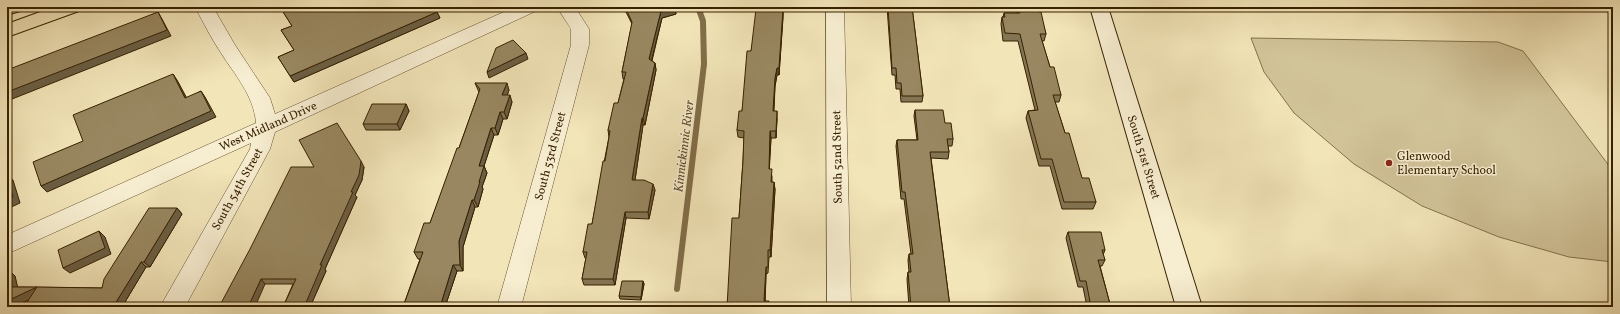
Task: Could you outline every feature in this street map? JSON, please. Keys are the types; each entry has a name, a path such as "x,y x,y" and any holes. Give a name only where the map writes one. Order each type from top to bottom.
{"main road":[{"path":"7,9 13,7"},
{"path":"7,31 72,7"}],"street":[{"name":"South 54th Street","path":"172,307 260,149 266,126 265,110 260,98 227,48 204,7"},
{"name":"West Midland Drive","path":"7,245 530,7"},
{"name":"South 53rd Street","path":"509,307 580,45 580,28 566,7"},
{"name":"South 52nd Street","path":"835,7 839,307"},
{"name":"South 51st Street","path":"1099,7 1190,307"}],"shaded area":[{"path":"1251,38 1498,42 1523,51 1613,171 1613,262 1569,257 1499,237 1422,206 1354,164 1294,113 1264,72"}],"building":[{"path":"280,7 433,7 437,12 290,76 278,57 294,50 281,30 292,26"},
{"path":"625,7 675,7 661,11 649,59 655,63 642,118 632,180 644,180 653,184 648,212 625,212 613,279 582,279 587,252 583,252 588,224 592,224 603,161 605,161 610,131 608,130 614,103 618,103 626,72 622,72 632,22"},
{"path":"761,7 781,7 781,9 783,9 779,68 777,68 775,78 773,111 777,111 776,131 770,131 769,169 772,169 771,182 774,182 770,250 768,250 768,267 766,267 764,301 769,301 768,307 727,307 732,218 739,218 743,161 744,131 737,130 739,111 742,111 747,51 751,51 756,9 761,9"},
{"path":"888,7 912,7 923,96 902,96 901,83 897,83 896,68 892,68"},
{"path":"1018,7 1038,7 1039,12 1041,12 1046,34 1040,34 1050,67 1054,67 1061,95 1053,95 1065,133 1069,133 1082,178 1089,178 1096,202 1064,202 1052,159 1041,159 1028,111 1038,110 1020,34 1005,33 1002,17 1005,17 1004,13 1020,13"},
{"path":"158,12 167,30 7,92 7,70"},
{"path":"513,40 526,53 487,72 496,48"},
{"path":"173,74 185,98 201,91 211,111 41,186 33,162 83,141 73,115"},
{"path":"475,83 507,83 502,95 510,95 504,112 500,112 495,128 491,128 479,166 484,166 480,182 474,200 472,200 459,241 460,265 453,265 440,307 403,307 423,252 414,252 424,223 430,223 457,148 459,148 480,89"},
{"path":"372,104 406,104 397,124 363,124"},
{"path":"915,110 943,110 945,123 951,123 953,139 947,139 949,152 930,152 950,307 911,307 908,272 911,272 909,254 913,254 905,192 902,192 897,140 918,140"},
{"path":"337,123 361,161 359,175 351,192 353,192 320,265 322,265 305,305 307,305 306,307 283,307 296,279 261,279 248,307 219,307 291,167 314,167 299,140"},
{"path":"7,176 13,197 7,200"},
{"path":"149,208 177,208 144,262 141,262 113,307 24,307 37,287 102,288 104,279"},
{"path":"99,231 105,248 63,268 58,250"},
{"path":"1068,232 1101,232 1105,250 1102,250 1105,260 1098,260 1110,304 1120,304 1120,307 1091,307 1086,281 1080,281"},
{"path":"7,270 12,287 37,287 7,301"},
{"path":"622,281 643,281 641,297 619,296"}],"waterway":[{"name":"Kinnickinnic River","path":"677,289 704,64 703,21 698,7"}],"place":[{"name":"Glenwood Elementary School","path":"1389,163"}]}
